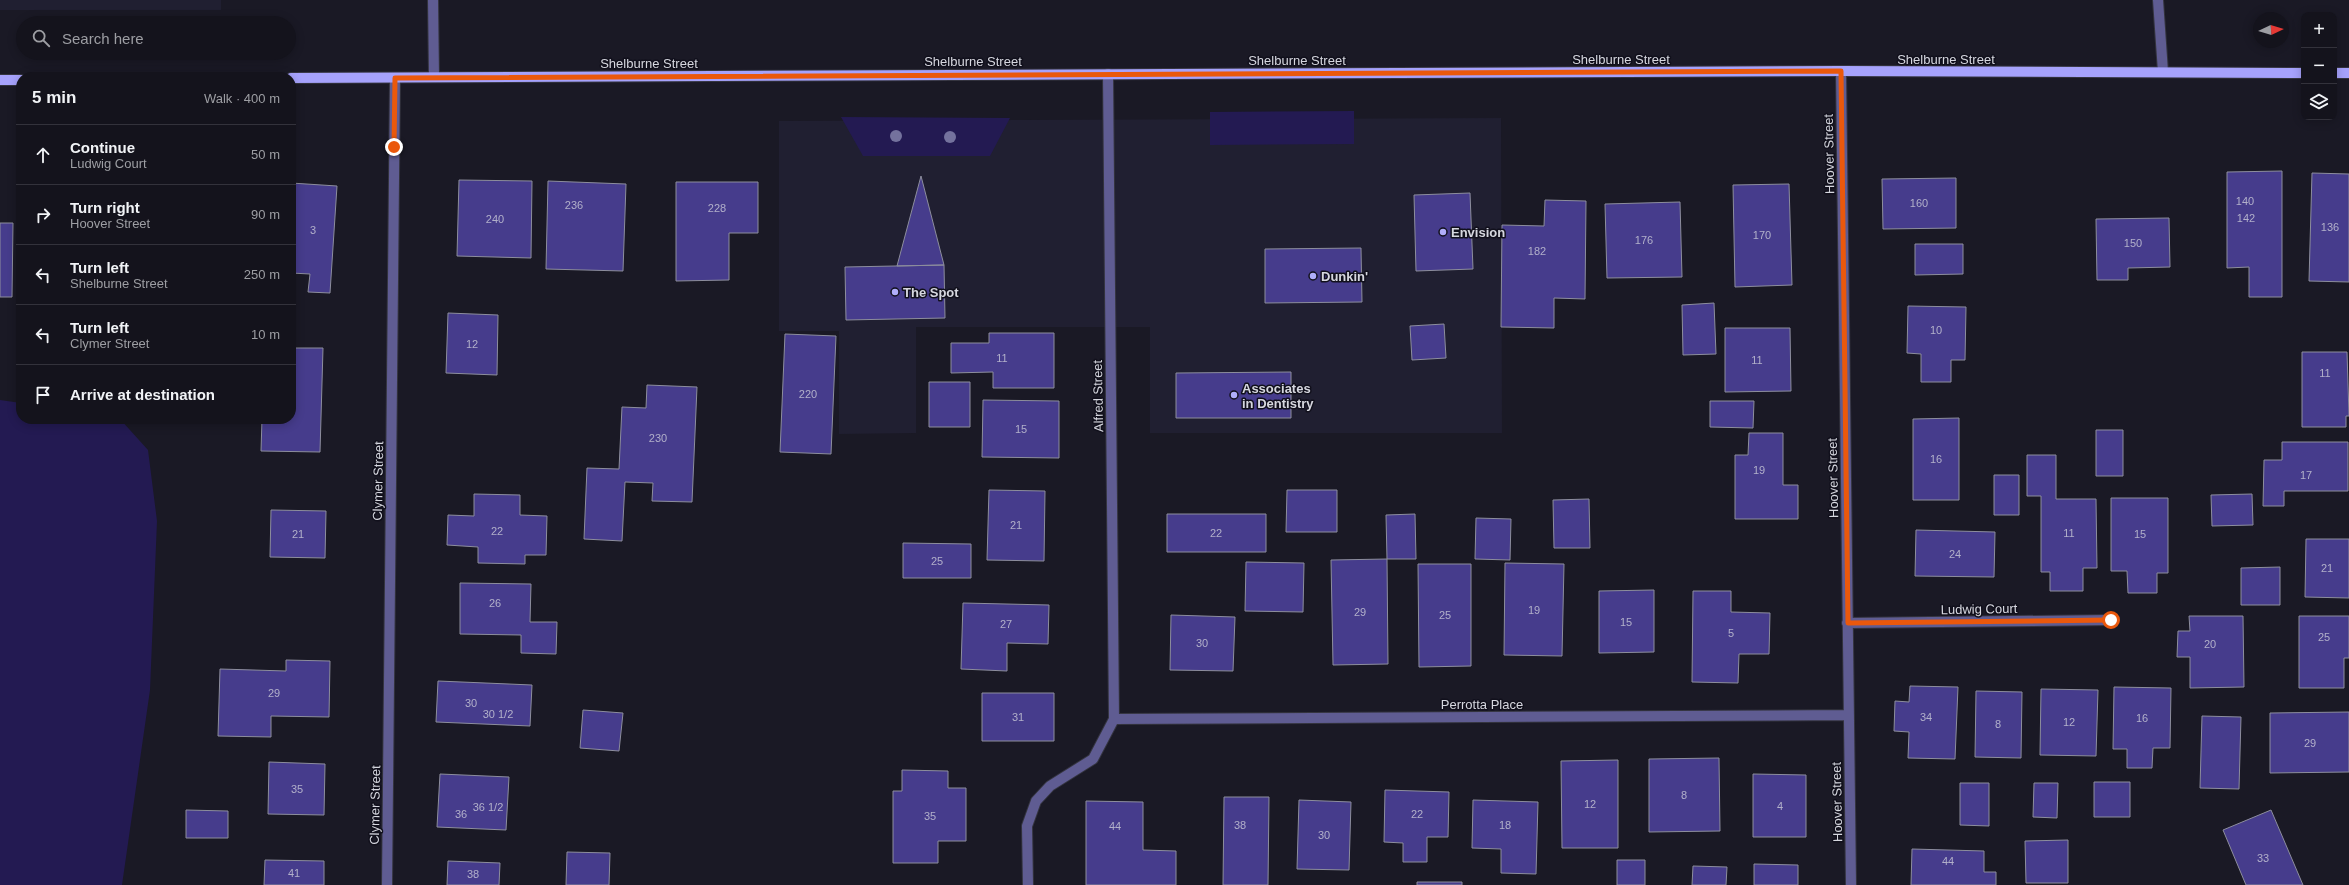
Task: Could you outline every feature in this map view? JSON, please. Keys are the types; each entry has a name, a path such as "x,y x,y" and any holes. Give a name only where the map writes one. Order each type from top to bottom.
{"main road":[{"name":"Shelburne Street","path":"296,78 1841,71 2301,72"},
{"path":"2337,73 2349,73"},
{"path":"0,80 16,80"}],"street":[{"path":"433,0 434,77"},
{"path":"2158,0 2163,72"},
{"name":"Hoover Street","path":"1841,71 1852,885"},
{"name":"Alfred Street","path":"1108,74 1114,719"},
{"name":"Clymer Street","path":"387,885 395,78"},
{"name":"Ludwig Court","path":"1848,623 2111,620"},
{"name":"Perrotta Place","path":"1114,719 1849,715"},
{"path":"1028,885 1027,826 1036,801 1050,786 1093,759 1114,719"}],"shaded area":[{"path":"0,0 221,0 221,10 0,10"},
{"path":"1354,111 1354,144 1210,145 1210,112"},
{"path":"841,117 1010,118 990,156 863,156"},
{"path":"1501,118 1502,433 1150,433 1150,327 916,327 916,433 839,434 839,331 779,331 779,121"},
{"path":"0,400 16,402 16,424 125,424 148,450 157,521 150,690 122,885 0,885"}],"building":[{"path":"2282,171 2282,297 2249,297 2249,267 2227,268 2227,172"},
{"path":"2312,173 2349,174 2349,282 2309,281"},
{"path":"921,176 944,265 897,266"},
{"path":"1956,178 1956,228 1883,229 1882,179"},
{"path":"459,180 532,181 531,258 457,256"},
{"path":"548,181 626,184 623,271 546,269"},
{"path":"676,182 758,182 758,233 729,233 729,280 676,281"},
{"path":"296,183 337,186 330,293 308,292 310,274 296,273"},
{"path":"1789,184 1792,285 1735,287 1733,185"},
{"name":"Envision","path":"1470,193 1473,269 1416,271 1414,195"},
{"path":"1545,200 1586,201 1585,299 1554,298 1554,328 1501,327 1502,225 1544,226"},
{"path":"1680,202 1682,277 1607,278 1605,204"},
{"path":"2169,218 2170,267 2128,268 2128,280 2097,280 2096,219"},
{"path":"0,223 13,223 12,297 0,297"},
{"path":"1915,244 1963,244 1963,274 1915,275"},
{"name":"Dunkin'","path":"1361,248 1362,302 1265,303 1265,249"},
{"name":"The Spot","path":"944,265 945,318 846,320 845,267"},
{"path":"1714,303 1716,354 1683,355 1682,305"},
{"path":"1908,306 1966,307 1965,360 1951,360 1951,382 1921,382 1921,354 1907,353"},
{"path":"448,313 498,315 497,375 446,373"},
{"path":"1444,324 1446,358 1412,360 1410,326"},
{"path":"1725,328 1790,328 1791,391 1725,392"},
{"path":"989,333 1054,333 1054,388 993,388 993,372 951,373 951,343 989,343"},
{"path":"785,334 836,336 831,454 780,452"},
{"path":"296,348 323,348 320,452 261,451 262,424 296,424"},
{"path":"2302,352 2347,352 2349,416 2346,416 2346,427 2302,427"},
{"name":"Associates in Dentistry","path":"1291,372 1291,418 1176,418 1176,373"},
{"path":"929,382 970,382 970,427 929,427"},
{"path":"647,385 697,387 692,502 652,501 653,483 625,482 622,541 584,539 587,468 619,469 622,407 646,408"},
{"path":"983,400 1059,401 1059,458 982,457"},
{"path":"1710,401 1754,401 1753,428 1710,427"},
{"path":"1959,418 1959,500 1913,500 1913,419"},
{"path":"2096,430 2123,430 2123,476 2096,476"},
{"path":"1749,433 1783,433 1783,485 1798,485 1798,519 1735,519 1735,455 1748,455"},
{"path":"2282,442 2348,442 2348,491 2284,491 2284,506 2263,506 2264,460 2282,460"},
{"path":"2027,455 2056,455 2056,499 2096,499 2097,568 2083,568 2083,591 2050,591 2050,572 2041,572 2041,496 2027,496"},
{"path":"1994,475 2019,475 2019,515 1994,515"},
{"path":"989,490 1045,491 1044,561 987,560"},
{"path":"1287,490 1337,490 1337,532 1286,532"},
{"path":"474,494 520,495 520,515 547,516 546,555 525,555 525,564 478,563 478,547 447,545 448,515 474,516"},
{"path":"2252,494 2253,525 2212,526 2211,495"},
{"path":"2111,498 2168,498 2168,573 2157,573 2157,593 2128,593 2127,571 2111,571"},
{"path":"1589,499 1590,548 1554,548 1553,500"},
{"path":"271,510 326,511 325,558 270,557"},
{"path":"1167,514 1266,514 1266,552 1167,552"},
{"path":"1415,514 1416,559 1387,559 1386,515"},
{"path":"1476,518 1511,519 1510,560 1475,559"},
{"path":"1916,530 1995,532 1994,577 1915,576"},
{"path":"2306,539 2349,539 2349,598 2305,597"},
{"path":"903,543 971,544 971,578 903,578"},
{"path":"1387,559 1388,664 1333,665 1331,560"},
{"path":"1246,562 1304,563 1303,612 1245,611"},
{"path":"1505,563 1564,564 1562,656 1504,655"},
{"path":"1418,564 1471,564 1471,666 1419,667"},
{"path":"2280,567 2280,605 2241,605 2241,568"},
{"path":"460,583 531,584 530,622 557,622 556,654 521,653 521,635 460,634"},
{"path":"1654,590 1654,652 1599,653 1599,591"},
{"path":"1693,591 1731,591 1731,612 1770,613 1769,654 1739,654 1738,683 1692,682"},
{"path":"963,603 1049,605 1048,644 1007,643 1007,671 961,669"},
{"path":"1171,615 1235,617 1233,671 1170,670"},
{"path":"2189,616 2243,616 2244,687 2190,688 2190,657 2177,657 2178,631 2190,631"},
{"path":"2299,616 2349,616 2349,658 2344,658 2344,688 2299,688"},
{"path":"286,660 330,661 329,717 271,716 271,737 218,736 220,669 286,671"},
{"path":"438,681 532,685 530,726 436,722"},
{"path":"1910,686 1958,687 1955,759 1908,758 1909,732 1894,731 1895,701 1909,702"},
{"path":"2114,687 2171,688 2170,748 2153,748 2152,768 2127,768 2127,749 2113,749"},
{"path":"2041,689 2098,690 2096,756 2040,755"},
{"path":"1976,691 2022,692 2021,758 1975,757"},
{"path":"982,693 1054,693 1054,741 982,741"},
{"path":"583,710 623,713 619,751 580,748"},
{"path":"2349,712 2349,772 2270,773 2270,713"},
{"path":"2202,716 2241,717 2239,789 2200,788"},
{"path":"1719,758 1720,831 1649,832 1649,759"},
{"path":"1618,760 1618,848 1562,848 1561,761"},
{"path":"269,762 325,764 324,815 268,814"},
{"path":"902,770 948,771 948,788 966,788 966,841 938,841 938,863 893,863 893,791 902,791"},
{"path":"440,774 509,777 506,830 437,827"},
{"path":"1753,774 1806,775 1806,837 1753,837"},
{"path":"2094,782 2130,782 2130,817 2094,817"},
{"path":"1960,783 1989,783 1989,826 1960,825"},
{"path":"2034,783 2058,783 2057,818 2033,817"},
{"path":"1385,790 1449,792 1448,837 1427,837 1427,862 1403,862 1403,843 1384,842"},
{"path":"1224,797 1269,797 1268,885 1223,885"},
{"path":"1299,800 1351,802 1349,870 1297,869"},
{"path":"1473,800 1538,802 1536,874 1501,873 1501,849 1472,848"},
{"path":"1086,801 1143,802 1143,850 1176,851 1176,885 1086,885"},
{"path":"186,810 228,811 228,838 186,838"},
{"path":"2271,810 2303,885 2246,885 2223,830"},
{"path":"2068,840 2068,883 2026,883 2025,841"},
{"path":"1912,849 1984,851 1984,872 1996,872 1996,885 1911,885"},
{"path":"567,852 610,853 609,885 566,885"},
{"path":"265,860 324,861 324,885 264,885"},
{"path":"1617,860 1645,860 1645,885 1617,885"},
{"path":"448,861 500,863 499,885 447,885"},
{"path":"1754,864 1798,865 1798,885 1754,885"},
{"path":"1693,866 1727,867 1726,885 1692,885"},
{"path":"1417,882 1462,882 1462,885 1417,885"}],"place":[{"name":"Envision","path":"1443,232"},
{"name":"Dunkin'","path":"1313,276"},
{"name":"The Spot","path":"895,292"},
{"name":"Associates in Dentistry","path":"1234,395"}],"route":[{"path":"394,147 395,78 1172,73 1841,71 1848,623 2111,620"}]}
